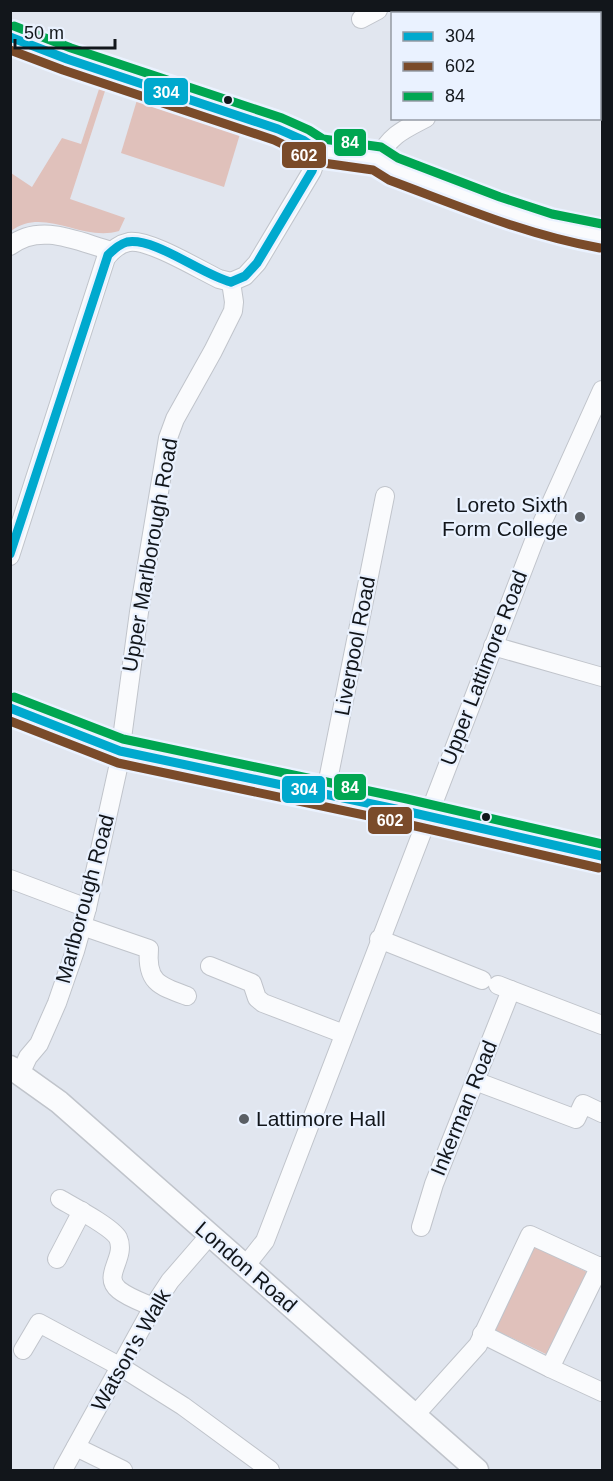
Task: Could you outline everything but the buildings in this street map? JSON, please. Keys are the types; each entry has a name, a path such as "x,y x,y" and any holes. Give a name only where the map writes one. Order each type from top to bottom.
{"main road":[{"path":"10,37 67,59 278,129 319,151 378,159 393,169 540,222 567,231 603,237"},
{"path":"10,708 120,751 603,856"},
{"name":"London Road","path":"16,1070 59,1102 477,1470"}],"street":[{"path":"361,19 378,10"},
{"path":"378,159 391,138 422,120"},
{"path":"10,556 103,264 112,251 126,242 142,242 219,279 231,282 245,276 257,263 312,171 319,151"},
{"path":"10,246 29,236 47,233 112,251"},
{"name":"Upper Marlborough Road","path":"120,751 139,612 168,438 175,419 213,351 232,311 234,302 231,282"},
{"name":"Upper Lattimore Road","path":"246,1266 265,1241 379,939 534,541 603,390"},
{"name":"Liverpool Road","path":"325,795 386,496"},
{"path":"10,498 28,503"},
{"path":"493,646 603,677"},
{"name":"Marlborough Road","path":"16,1070 39,1044 57,1003 87,908 120,751"},
{"path":"10,879 87,908"},
{"path":"82,926 149,949 149,973 155,981 164,988 187,996"},
{"path":"379,939 603,1025"},
{"path":"210,966 252,983 257,998 263,1003 344,1034"},
{"name":"Inkerman Road","path":"422,1227 434,1184 476,1081 497,985"},
{"path":"476,1081 576,1119 583,1104 603,1113"},
{"path":"60,1199 82,1211 117,1237 121,1252 112,1278 116,1288 153,1307"},
{"path":"57,1259 82,1211"},
{"path":"415,1415 478,1345 530,1235 601,1267 550,1368"},
{"name":"Watson's Walk","path":"63,1470 153,1307 170,1281 209,1236"},
{"path":"23,1350 39,1323 121,1367 183,1406 270,1470"},
{"path":"482,1335 602,1392"},
{"path":"76,1447 130,1468"}],"shaded area":[{"path":"100,86 106,88 70,199 125,218 119,231 91,232 36,222 24,224 11,231 11,173 32,187 62,138 81,144"},
{"path":"137,100 240,134 224,187 121,153"},
{"path":"531,1245 591,1274 550,1356 491,1328"}],"transit line":[{"name":"84","path":"14,26 71,48 282,118 323,139 381,147 398,158 500,197 552,214 602,224"},
{"name":"304","path":"10,37 67,59 278,129 303,140 319,151"},
{"name":"602","path":"10,50 63,70 274,140 316,162 373,170 389,180 493,219 546,236 600,248"},
{"name":"304","path":"231,282 245,276 257,263 312,171 319,151"},
{"name":"304","path":"10,554 108,255 124,243 138,242 165,251 231,282"},
{"name":"84","path":"14,697 123,739 407,799 602,844"},
{"name":"304","path":"10,708 120,751 405,811 602,856"},
{"name":"602","path":"10,721 118,763 402,823 599,868"}],"place":[{"name":"Loreto Sixth Form College","path":"580,517"},
{"name":"Lattimore Hall","path":"244,1119"}]}
